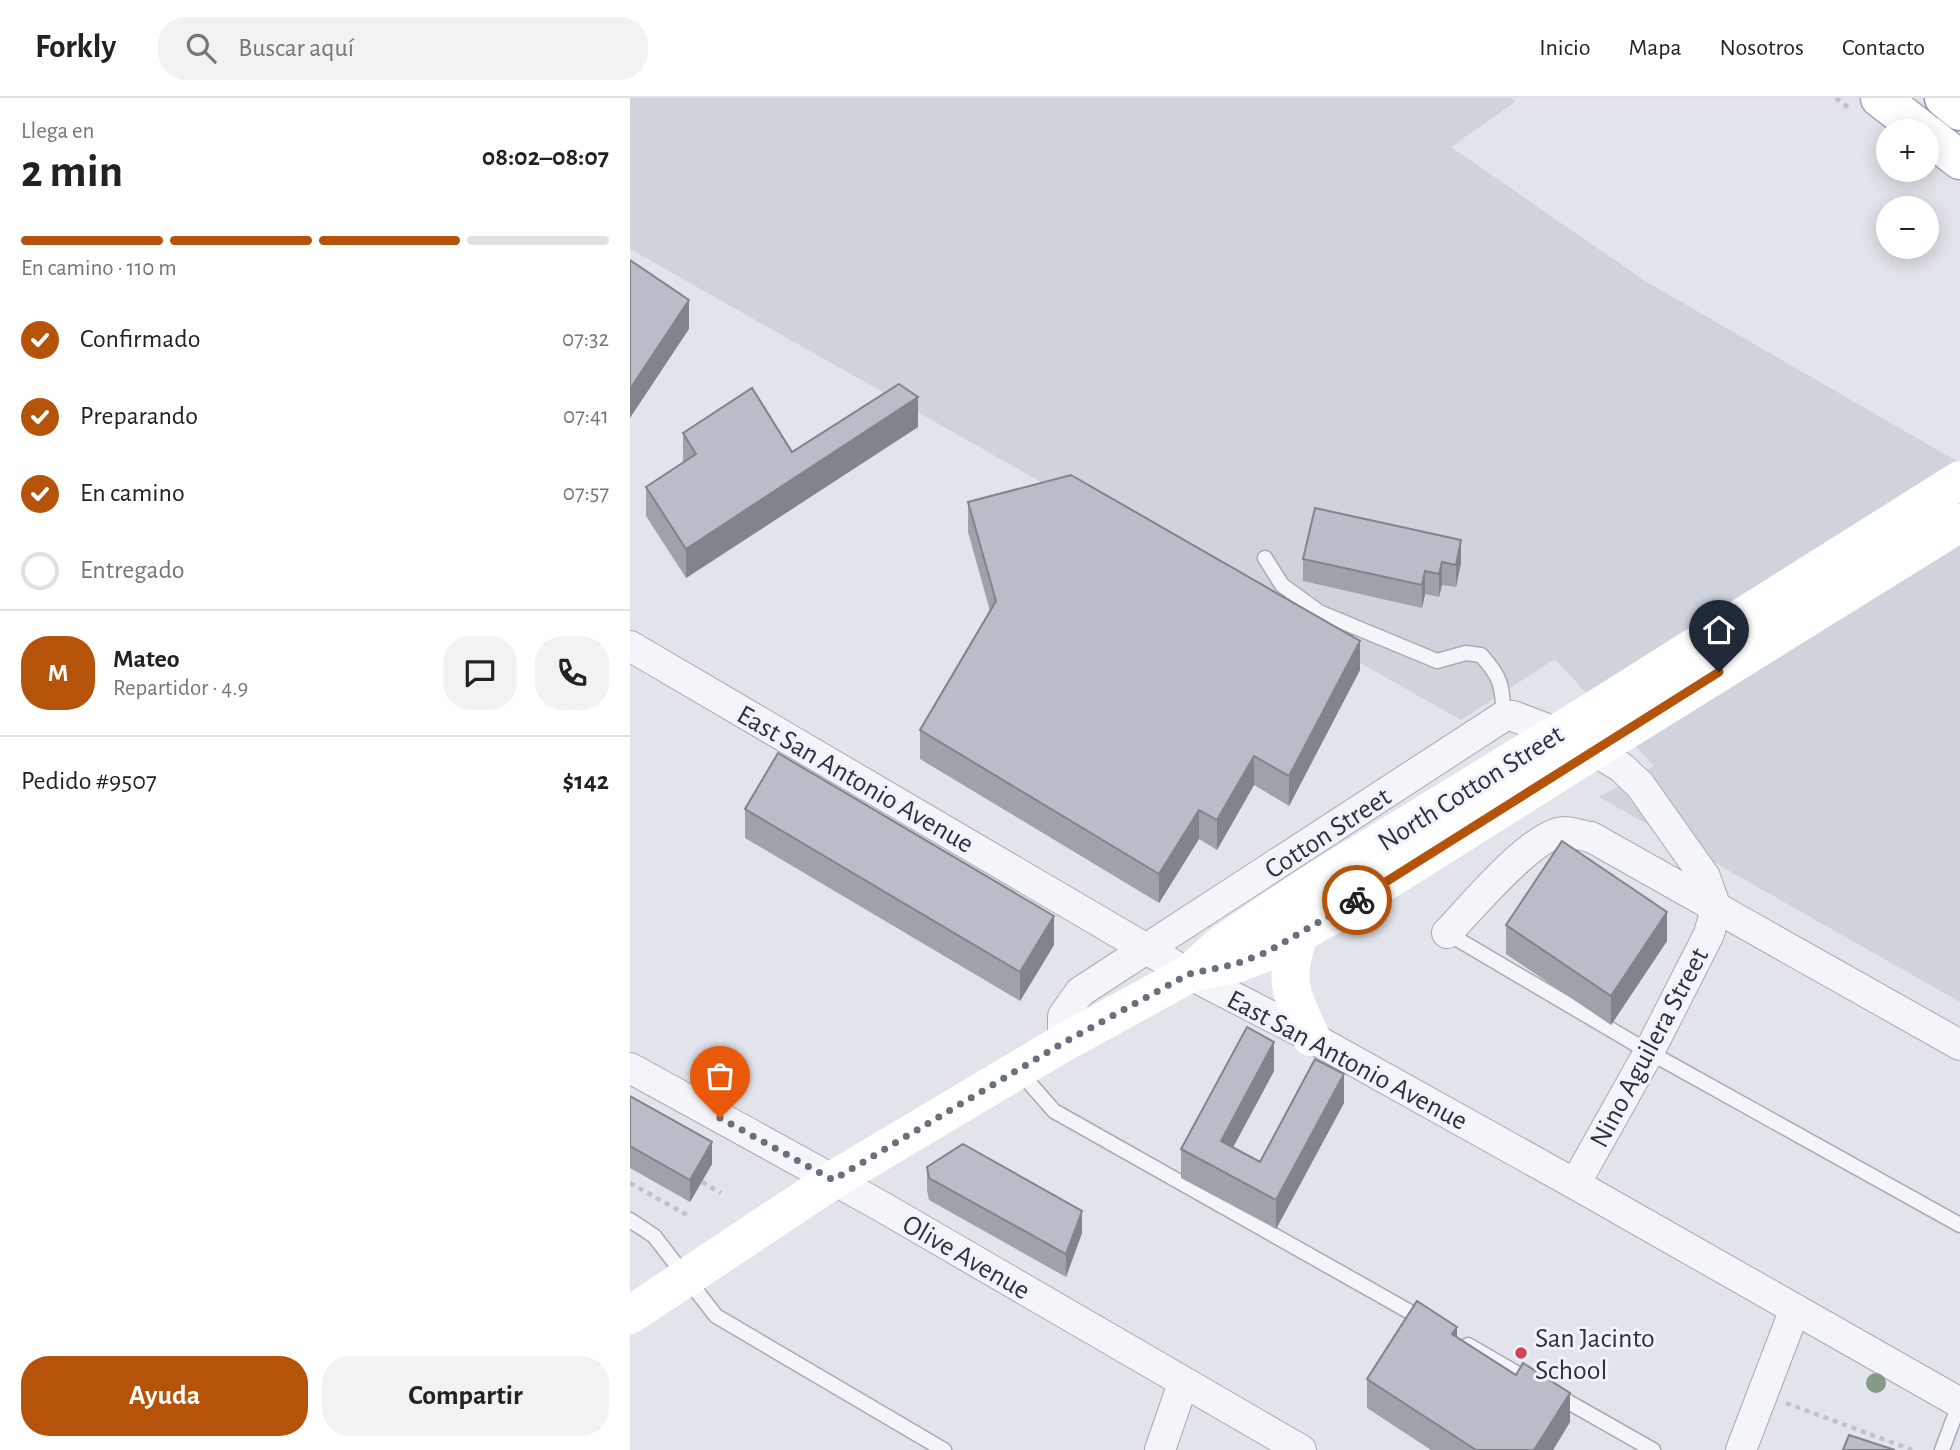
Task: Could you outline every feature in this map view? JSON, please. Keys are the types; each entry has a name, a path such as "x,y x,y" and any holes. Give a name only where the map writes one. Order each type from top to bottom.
{"main road":[{"path":"1880,98 1907,119"},
{"path":"1944,98 1960,111"},
{"path":"1939,144 1960,160"},
{"path":"1592,732 1960,480"},
{"path":"1592,732 1960,523"},
{"name":"North Cotton Street","path":"630,1315 833,1180 1063,1043 1189,974 1222,944 1310,885 1592,732"},
{"name":"North Cotton Street","path":"1189,974 1236,964 1267,952 1334,914 1592,732"},
{"path":"1300,932 1290,960 1289,977 1293,998 1311,1037"}],"street":[{"name":"East San Antonio Avenue","path":"630,646 1189,974 1311,1037 1960,1403"},
{"path":"1504,716 1513,716 1576,740 1621,767 1640,785 1705,877 1716,908"},
{"name":"Cotton Street","path":"1150,949 1504,716"},
{"path":"1447,933 1526,851 1543,839 1563,832 1591,837 1960,1045"},
{"name":"Nino Aguilera Street","path":"1575,1184 1649,1052 1709,934 1716,908"},
{"path":"1063,1043 1063,1016 1080,992 1150,949"},
{"name":"Olive Avenue","path":"630,1068 833,1180 1301,1450"},
{"path":"1741,1450 1795,1309"},
{"path":"1160,1450 1183,1383"}],"lane":[{"path":"1265,558 1282,585 1319,612 1437,661 1466,653 1481,655 1496,672 1502,690 1504,716"},
{"path":"1447,933 1649,1052 1960,1225"},
{"path":"1018,1070 1054,1111 1653,1450"},
{"path":"630,1220 654,1236 716,1316 944,1450"},
{"path":"1942,1450 1960,1403"}],"path":[{"path":"702,1182 720,1193"},
{"path":"630,1184 687,1215"},
{"path":"1786,1402 1912,1450"}],"shaded area":[{"path":"630,98 1510,98 1516,101 1451,147 1645,281 1960,463 1960,1002 1599,797 1654,766 1555,659 1461,720 630,249"}],"building":[{"path":"630,260 689,300 630,389"},
{"path":"899,384 918,397 686,549 646,487 696,454 683,433 752,388 792,452"},
{"path":"1071,475 1360,641 1289,776 1254,756 1217,820 1199,810 1159,874 920,730 996,601 968,502"},
{"path":"1315,508 1461,540 1456,565 1442,562 1439,574 1425,571 1422,585 1303,559"},
{"path":"778,753 1054,916 1020,972 745,809"},
{"path":"1562,841 1667,912 1611,996 1506,925"},
{"path":"1247,1027 1274,1042 1221,1141 1260,1162 1315,1059 1344,1074 1276,1200 1181,1149"},
{"path":"630,1096 712,1142 690,1180 630,1146"},
{"path":"963,1144 1082,1211 1066,1254 929,1178 927,1167"},
{"path":"1417,1301 1457,1327 1452,1334 1516,1375 1523,1363 1570,1393 1534,1450 1476,1450 1367,1379"},
{"path":"1849,1435 1895,1450 1843,1450"}],"way so far":[{"path":"720,1118 833,1180 1063,1043 1189,974 1236,964 1267,952 1357,900"}],"place":[{"name":"San Jacinto School","path":"1521,1353"}],"route":[{"path":"1357,900 1719,672"}]}
